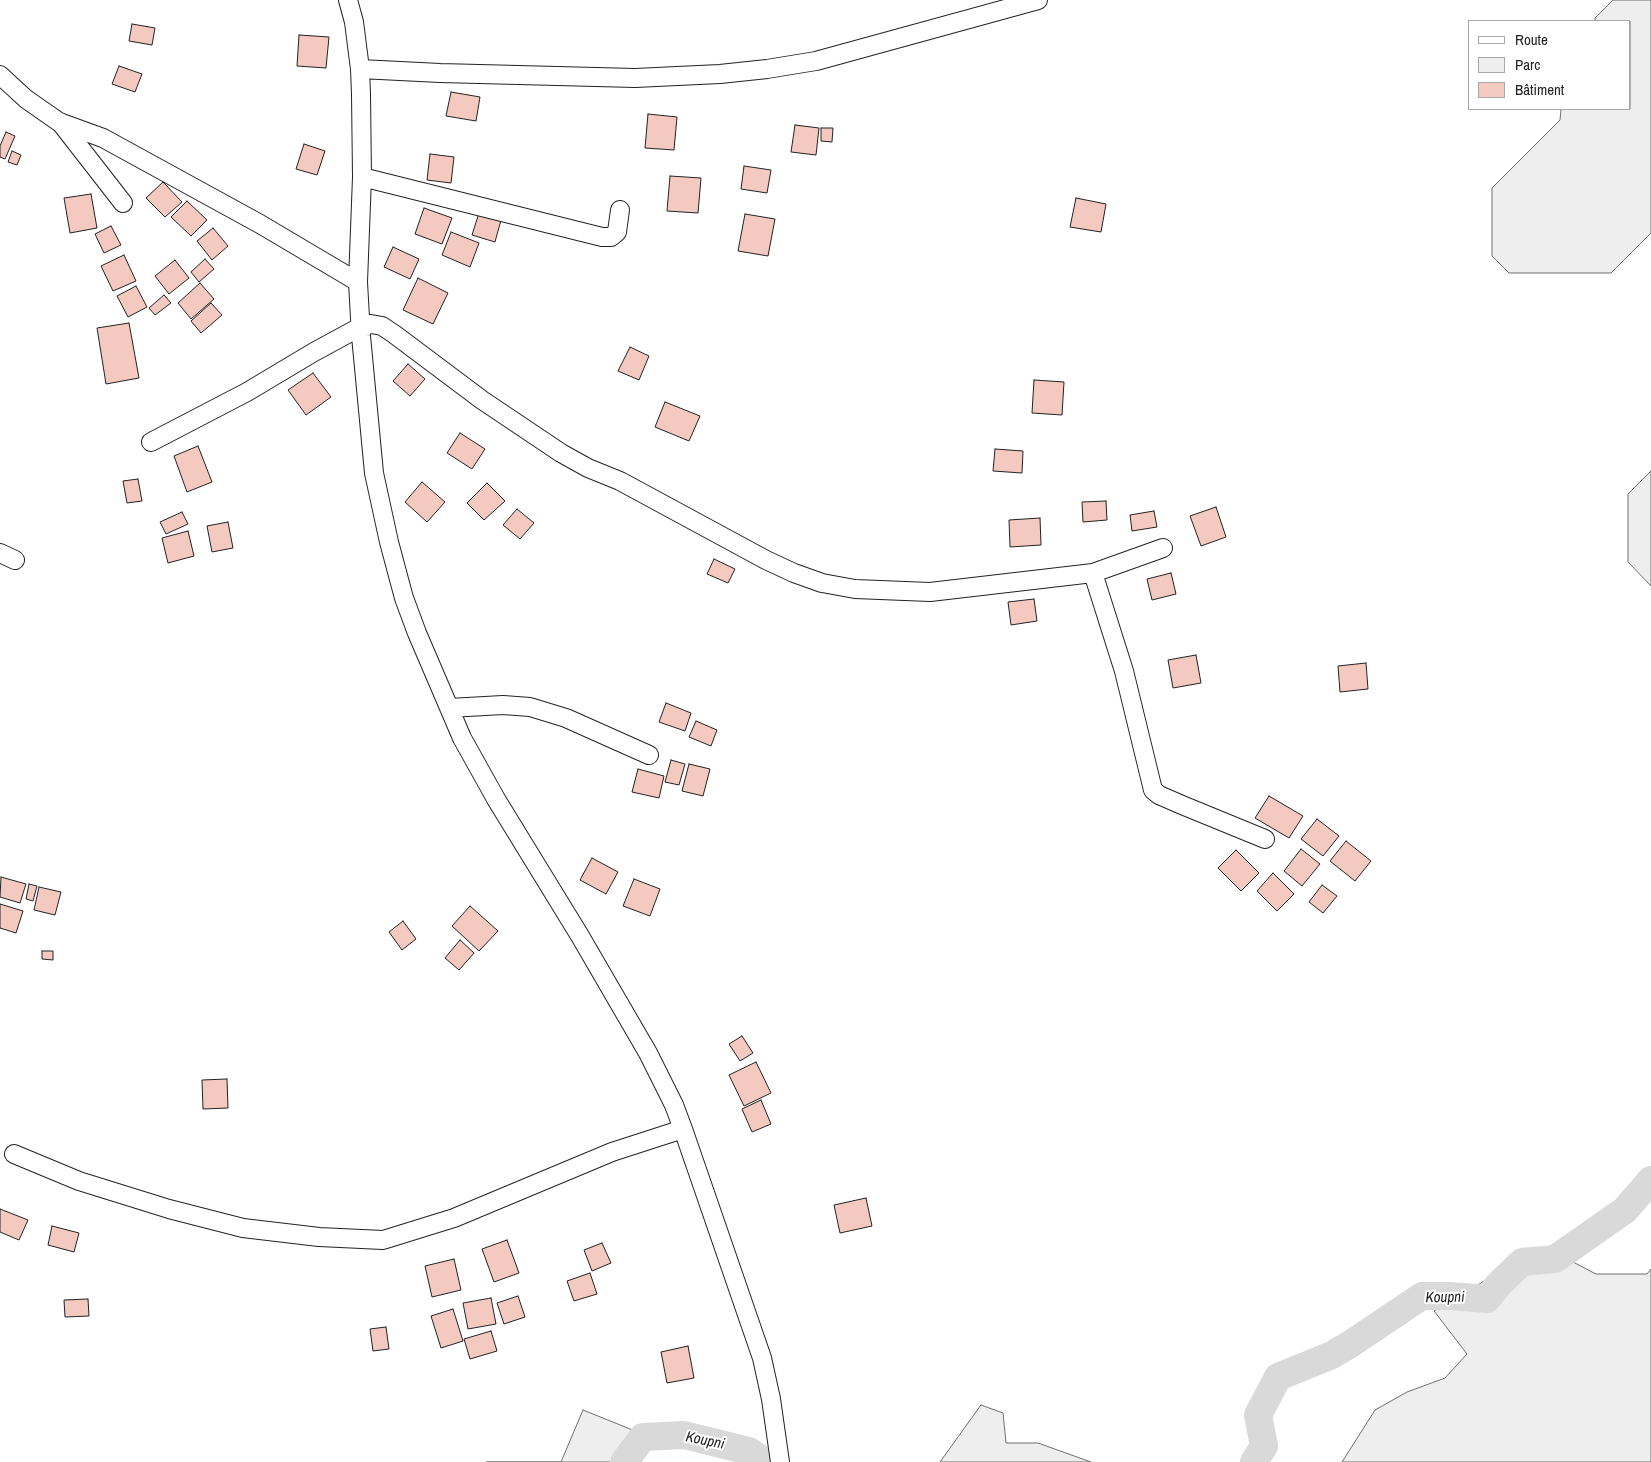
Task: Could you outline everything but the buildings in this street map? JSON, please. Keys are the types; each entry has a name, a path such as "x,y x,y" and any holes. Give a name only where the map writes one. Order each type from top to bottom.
{"street":[{"path":"348,0 354,22 360,69 362,119 358,282 360,327 374,474 404,598 462,738 496,799 648,1052 674,1105 762,1358 771,1399 780,1462"},
{"path":"360,69 634,78 720,74 816,61 1038,0"},
{"path":"0,75 26,99 60,122 103,138 260,224 358,282"},
{"path":"60,122 122,203"},
{"path":"362,176 602,237 611,237 617,232 620,210"},
{"path":"151,442 247,392 360,327 371,324 382,326 394,334 482,400 561,453 588,468 620,481 766,560 822,583 855,589 930,592 1093,573 1163,548"},
{"path":"1093,573 1124,671 1153,790 1159,795 1265,839"},
{"path":"449,708 503,706 530,708 566,718 649,755"},
{"path":"14,1154 79,1181 168,1209 243,1228 319,1237 383,1240 454,1218 612,1152 683,1128"}],"green space":[{"path":"1613,0 1651,0 1651,233 1611,273 1509,273 1492,256 1492,188 1560,120 1561,110 1631,110 1631,20 1595,20"},
{"path":"1651,471 1651,586 1628,562 1628,494"},
{"path":"1550,1250 1596,1274 1647,1274 1651,1269 1651,1462 1342,1462 1375,1410 1407,1392 1445,1378 1467,1354 1434,1311 1491,1277"},
{"path":"981,1405 1003,1413 1006,1443 1038,1443 1091,1462 940,1462"},
{"path":"583,1410 650,1437 641,1462 561,1462"}],"waterway":[{"name":"Koupni","path":"1254,1462 1264,1446 1258,1415 1278,1377 1332,1355 1422,1296 1487,1299 1499,1284 1522,1262 1555,1259 1625,1210 1651,1180"},
{"name":"Koupni","path":"624,1462 643,1437 684,1435 749,1451 765,1462"}]}
